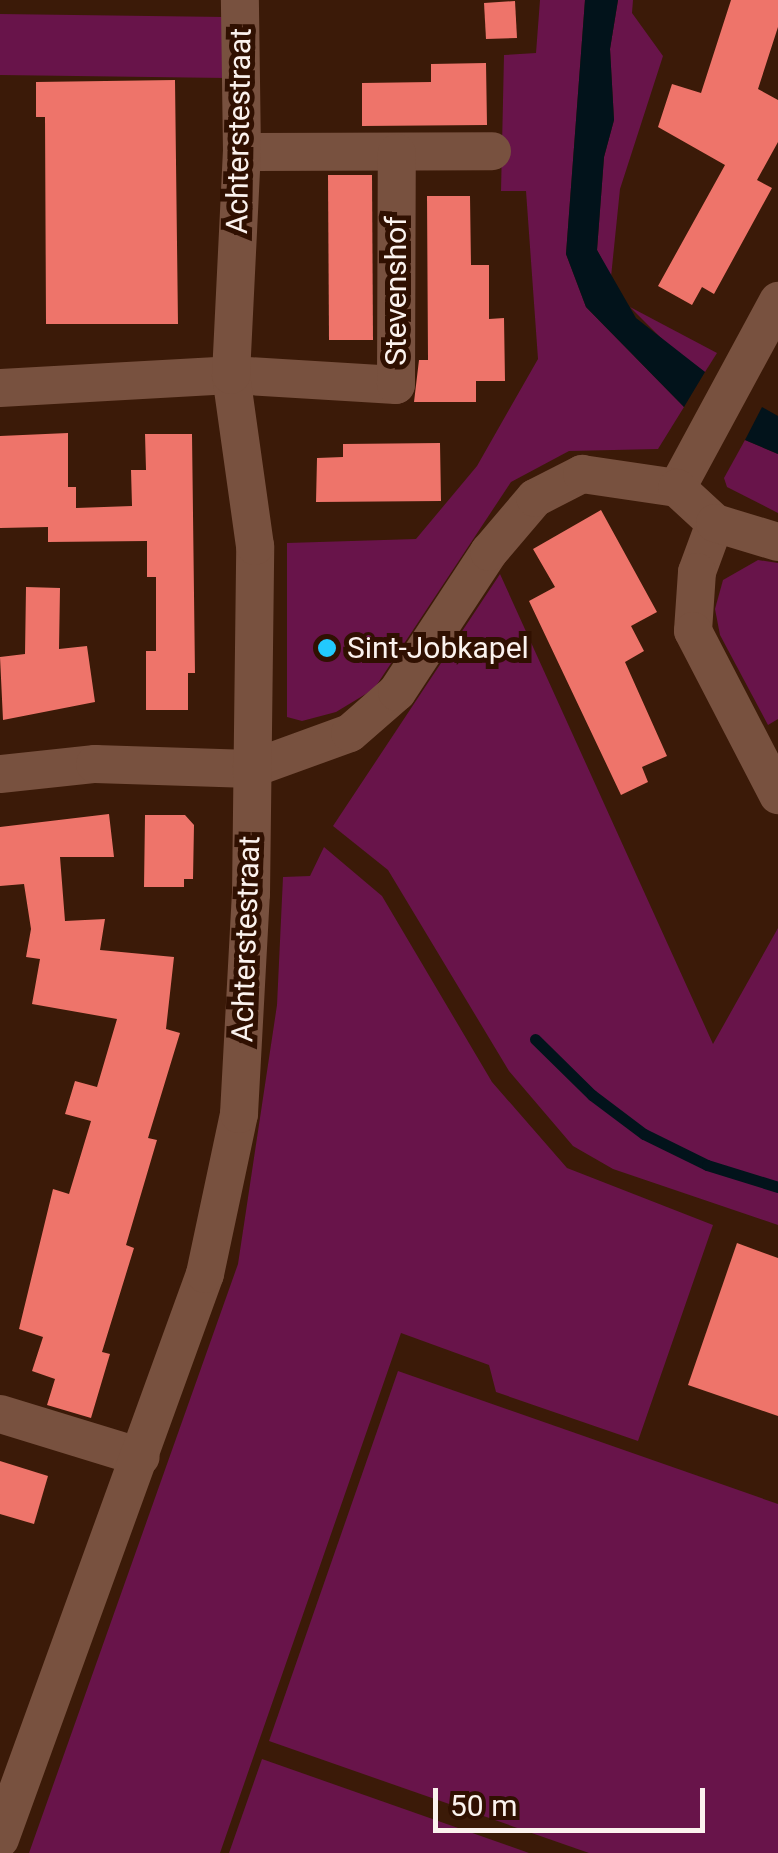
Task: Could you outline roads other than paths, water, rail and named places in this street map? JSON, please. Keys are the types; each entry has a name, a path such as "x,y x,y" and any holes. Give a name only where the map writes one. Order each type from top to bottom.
{"street":[{"name":"Achterstestraat","path":"0,1840 9,1786 141,1457 205,1274 239,1114 256,546 231,375 242,152 240,0"},
{"path":"242,152 492,151"},
{"name":"Stevenshof","path":"231,375 396,385 397,152"},
{"path":"677,488 778,301"},
{"path":"0,388 231,375"},
{"path":"0,774 96,764 251,769 350,732 398,692 472,576 534,498 582,474 677,488 715,523 751,539 778,542"},
{"path":"715,523 697,572 693,631 778,795"},
{"path":"0,1414 141,1457"}],"waterway":[{"path":"535,1039 592,1095 644,1134 707,1165 778,1187"}],"place":[{"name":"Sint-Jobkapel","path":"327,648"}]}
